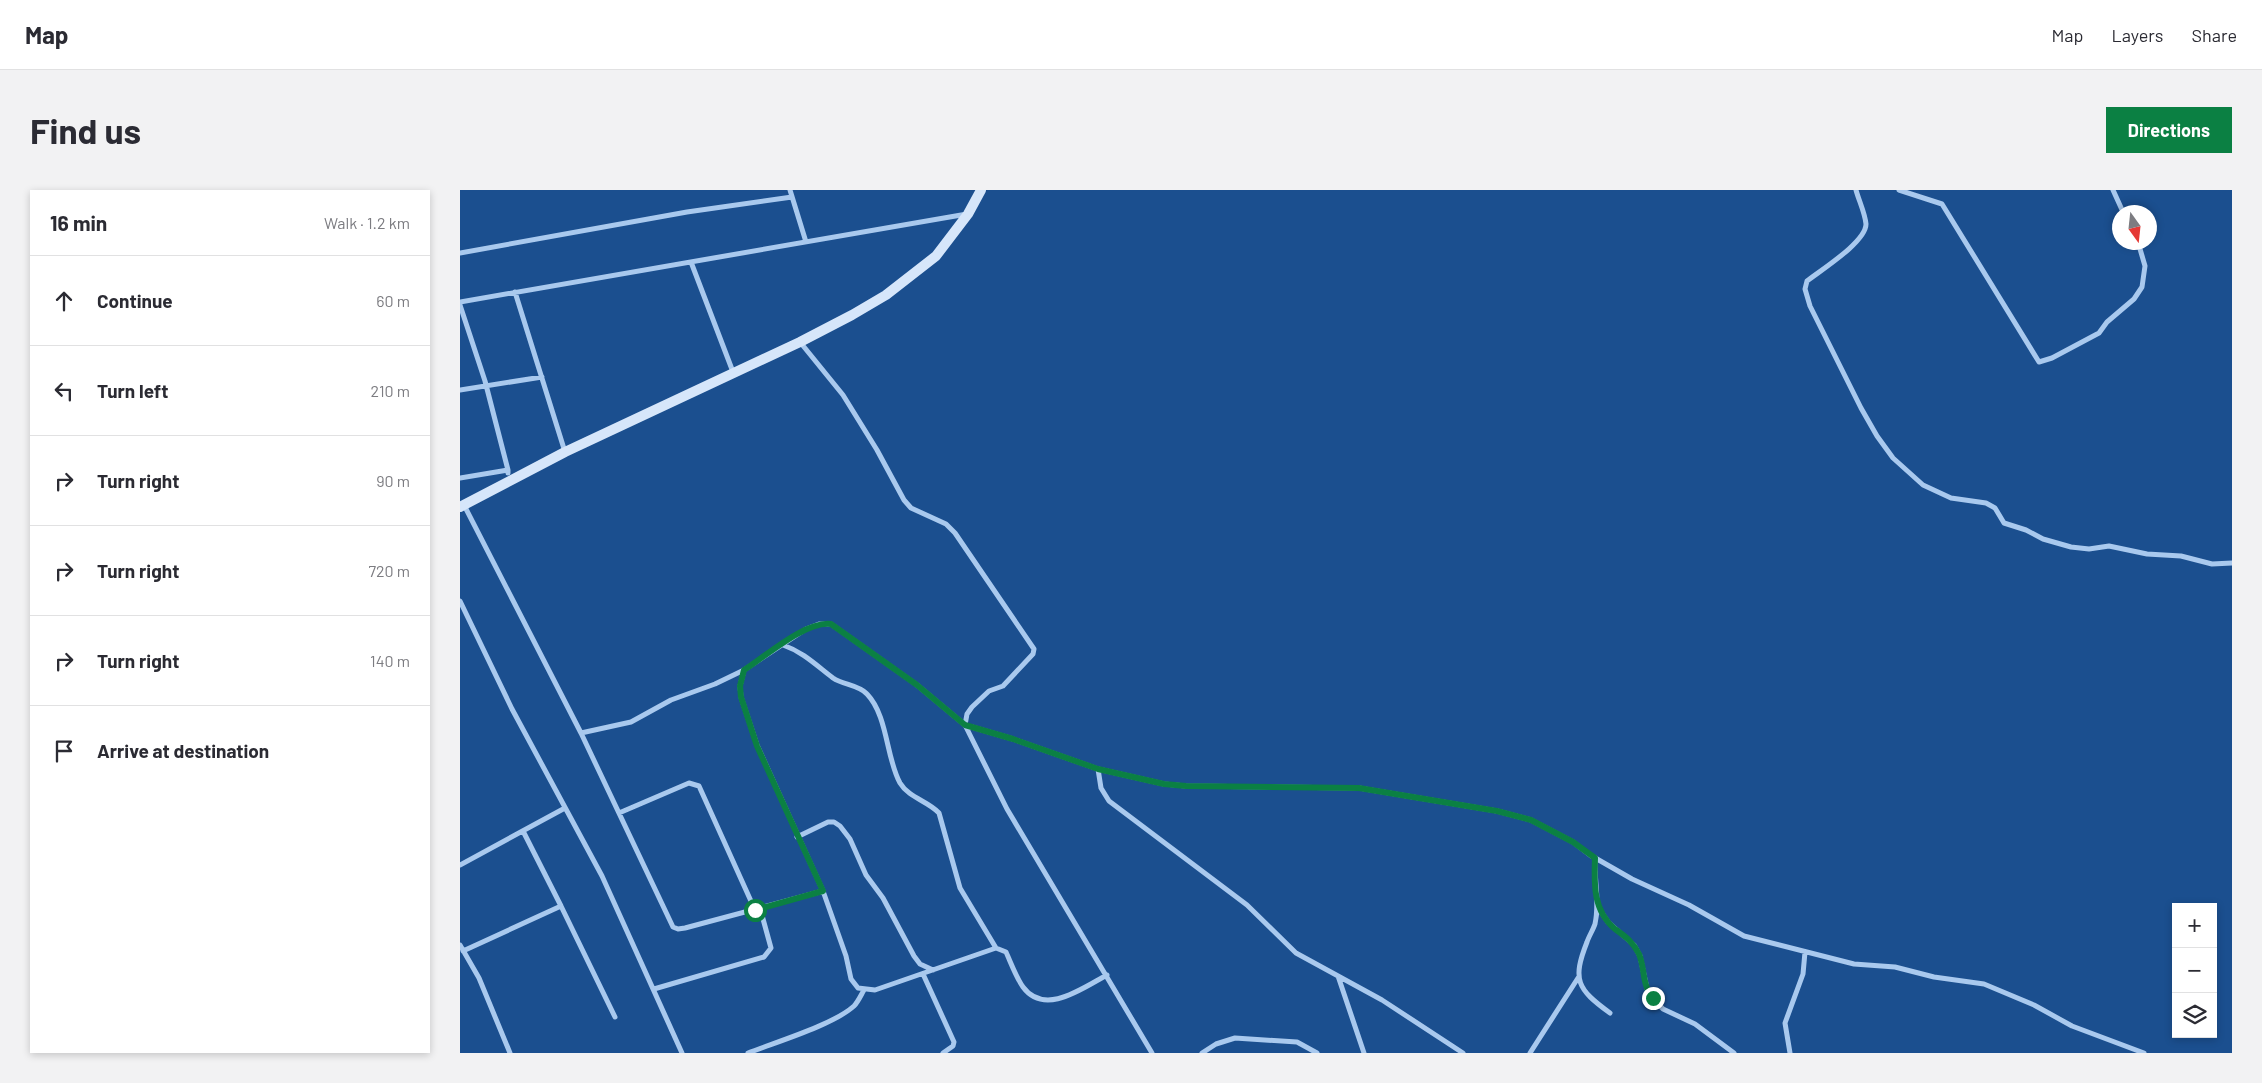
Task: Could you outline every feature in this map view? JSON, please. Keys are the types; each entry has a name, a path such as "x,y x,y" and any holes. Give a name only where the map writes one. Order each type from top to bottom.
{"main road":[{"path":"462,506 508,475 565,452 800,342 886,295 936,256 968,214 981,190"}],"street":[{"path":"790,190 806,242"},
{"path":"1856,190 1866,223 1865,232 1854,245 1807,281 1805,289 1810,306 1861,408 1893,458 1908,474 1940,494 1951,498 1986,504 1995,508 2004,522 2055,543 2089,549 2109,546 2147,554 2181,556 2212,564 2232,563"},
{"path":"1898,190 1942,204 2039,362 2052,358 2099,333 2107,322 2134,299 2142,288 2145,266 2140,250"},
{"path":"2113,190 2120,205"},
{"path":"460,253 687,212 792,197"},
{"path":"460,478 508,475 486,386 460,304 515,292 968,214"},
{"path":"691,262 733,372"},
{"path":"515,292 565,452"},
{"path":"800,342 843,395 877,450 904,500 911,508 946,524 955,533 1034,650 1033,654 1003,686 989,692 972,707 967,714 965,725"},
{"path":"460,390 542,377"},
{"path":"462,506 581,733 673,927 678,929 685,928 823,891"},
{"path":"460,601 512,709 602,876 682,1053"},
{"path":"581,733 631,722 671,700 715,684 744,670 806,629 819,624 831,624 932,696 965,725 1007,809 1152,1053"},
{"path":"783,645 796,649 837,680 867,693 885,733 900,782 906,792 932,806 938,813 960,888 996,948 1006,952 1023,987 1042,999 1066,997 1107,975"},
{"path":"744,670 740,686 741,697 757,746 823,891 846,956 851,980 858,988 874,990 996,948"},
{"path":"965,725 1130,778 1179,785 1359,788 1497,811 1531,820 1573,842 1595,858 1632,880 1689,905 1744,936 1854,964 1895,967 1934,977 1984,984 2034,1005 2072,1026 2144,1053"},
{"path":"1098,769 1101,788 1109,801 1247,904 1296,953 1382,1000 1463,1053"},
{"path":"619,813 689,783 699,786 758,909 770,948 764,957 654,989"},
{"path":"460,865 565,808"},
{"path":"797,836 828,822 834,822 840,826 850,839 866,875 883,898 914,956 920,964 934,970"},
{"path":"523,831 615,1016"},
{"path":"1530,1053 1578,978 1583,951 1595,926 1597,906 1595,858"},
{"path":"510,1053 478,978 462,948 561,906"},
{"path":"1597,906 1608,922 1634,945 1640,956 1648,993 1663,1009 1695,1024 1734,1053"},
{"path":"1790,1053 1785,1023 1803,974 1805,952"},
{"path":"924,974 954,1042 953,1046 943,1053"},
{"path":"1338,976 1364,1053"},
{"path":"1578,978 1580,986 1610,1013"},
{"path":"748,1053 796,1036 836,1016 853,1006 864,990"},
{"path":"1202,1053 1216,1044 1235,1038 1297,1042 1317,1053"}],"route":[{"path":"755,910 823,891 757,746 741,697 740,686 744,670 806,629 824,623 831,624 917,685 940,702 965,725 1130,778 1186,786 1359,788 1427,801 1497,811 1531,820 1573,842 1595,858 1594,875 1597,906 1608,922 1628,937 1634,945 1640,956 1648,993 1653,998"}]}
